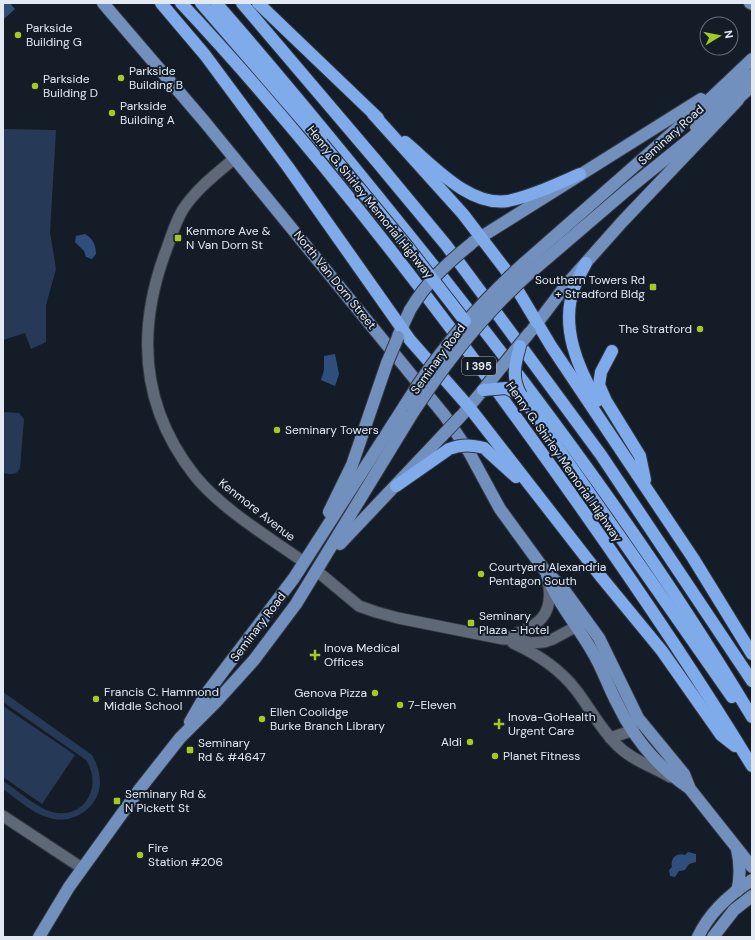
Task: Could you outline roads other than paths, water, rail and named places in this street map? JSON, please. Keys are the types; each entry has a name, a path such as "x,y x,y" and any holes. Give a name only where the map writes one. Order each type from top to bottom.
{"highway":[{"path":"161,3 205,55 288,167 400,332 424,357 465,412 556,518 602,578 662,651 721,735 744,753"},
{"name":"Henry G. Shirley Memorial Highway","path":"181,3 309,147 452,328 572,495 650,609 752,766"},
{"path":"201,3 384,218 469,326"},
{"path":"216,3 336,144 502,351 652,560 702,634 752,717"},
{"path":"242,3 378,163 481,292 602,455 752,681"},
{"path":"258,3 373,114 467,192 494,202 517,198 580,174"},
{"path":"373,114 438,186 475,241 505,270 534,328 693,558 752,654"},
{"path":"586,263 574,288 571,299 568,317 572,344 585,380 646,488"},
{"path":"520,346 515,366 514,378 521,395 752,726"},
{"path":"612,351 601,372 599,385 606,401 640,456 646,488"},
{"path":"483,390 506,388 521,395"},
{"path":"396,486 450,449 461,445 473,445 484,448 501,462 556,518"}],"main road":[{"name":"North Van Dorn Street","path":"103,3 234,158 445,416 469,452 500,509 546,572 562,587 605,648 638,718 684,774 690,789"},
{"name":"Seminary Road","path":"526,269 752,59"},
{"path":"627,190 752,75"},
{"path":"300,566 334,503 352,465 387,363 410,310 425,286 435,274 475,241 580,174 660,127 728,82"},
{"name":"Seminary Road","path":"40,937 82,868 138,790 180,738 216,702 256,656 296,604 317,571 408,410 427,369 469,326 496,289 526,269 627,190 738,100 752,86"},
{"path":"317,571 351,531 396,486 465,412 520,346 566,285 622,222 738,100"},
{"name":"Seminary Road","path":"180,738 206,694 244,647 408,410"},
{"name":"North Van Dorn Street","path":"546,572 554,592 598,662 616,702 632,730 656,760 690,789 752,867"},
{"path":"206,694 216,702"},
{"path":"736,846 740,869 740,882 737,891"},
{"path":"698,937 717,910 737,891 752,880"},
{"path":"713,937 734,910 752,896"}],"street":[{"name":"Kenmore Avenue","path":"234,158 192,198 175,226 151,299 148,331 150,373 157,405 168,433 196,477 228,506 300,566"},
{"path":"317,571 359,606 398,618 503,639 516,639 531,643 544,642 553,639 569,629 576,628"},
{"path":"503,639 532,628 544,614 550,593 546,572"},
{"path":"523,648 537,649 555,646 572,634 576,628 587,621"},
{"path":"503,639 523,648 551,665 568,680 610,738 630,756 690,789"},
{"path":"610,738 626,734 632,730 638,718"},
{"path":"3,816 82,868"}],"place":[{"name":"Parkside Building G","path":"18,35"},
{"name":"Parkside Building B","path":"121,78"},
{"name":"Parkside Building D","path":"35,86"},
{"name":"Parkside Building A","path":"112,113"},
{"name":"Kenmore Ave & N Van Dorn St","path":"178,238"},
{"name":"Southern Towers Rd + Stradford Bldg","path":"653,287"},
{"name":"The Stratford","path":"700,329"},
{"name":"Seminary Towers","path":"277,430"},
{"name":"Courtyard Alexandria Pentagon South","path":"481,574"},
{"name":"Seminary Plaza - Hotel","path":"471,623"},
{"name":"Inova Medical Offices","path":"315,655"},
{"name":"Genova Pizza","path":"375,693"},
{"name":"Francis C. Hammond Middle School","path":"96,699"},
{"name":"7-Eleven","path":"400,705"},
{"name":"Ellen Coolidge Burke Branch Library","path":"262,719"},
{"name":"Inova-GoHealth Urgent Care","path":"499,724"},
{"name":"Aldi","path":"470,742"},
{"name":"Seminary Rd & #4647","path":"190,750"},
{"name":"Planet Fitness","path":"495,756"},
{"name":"Seminary Rd & N Pickett St","path":"117,801"},
{"name":"Fire Station #206","path":"140,855"}]}
